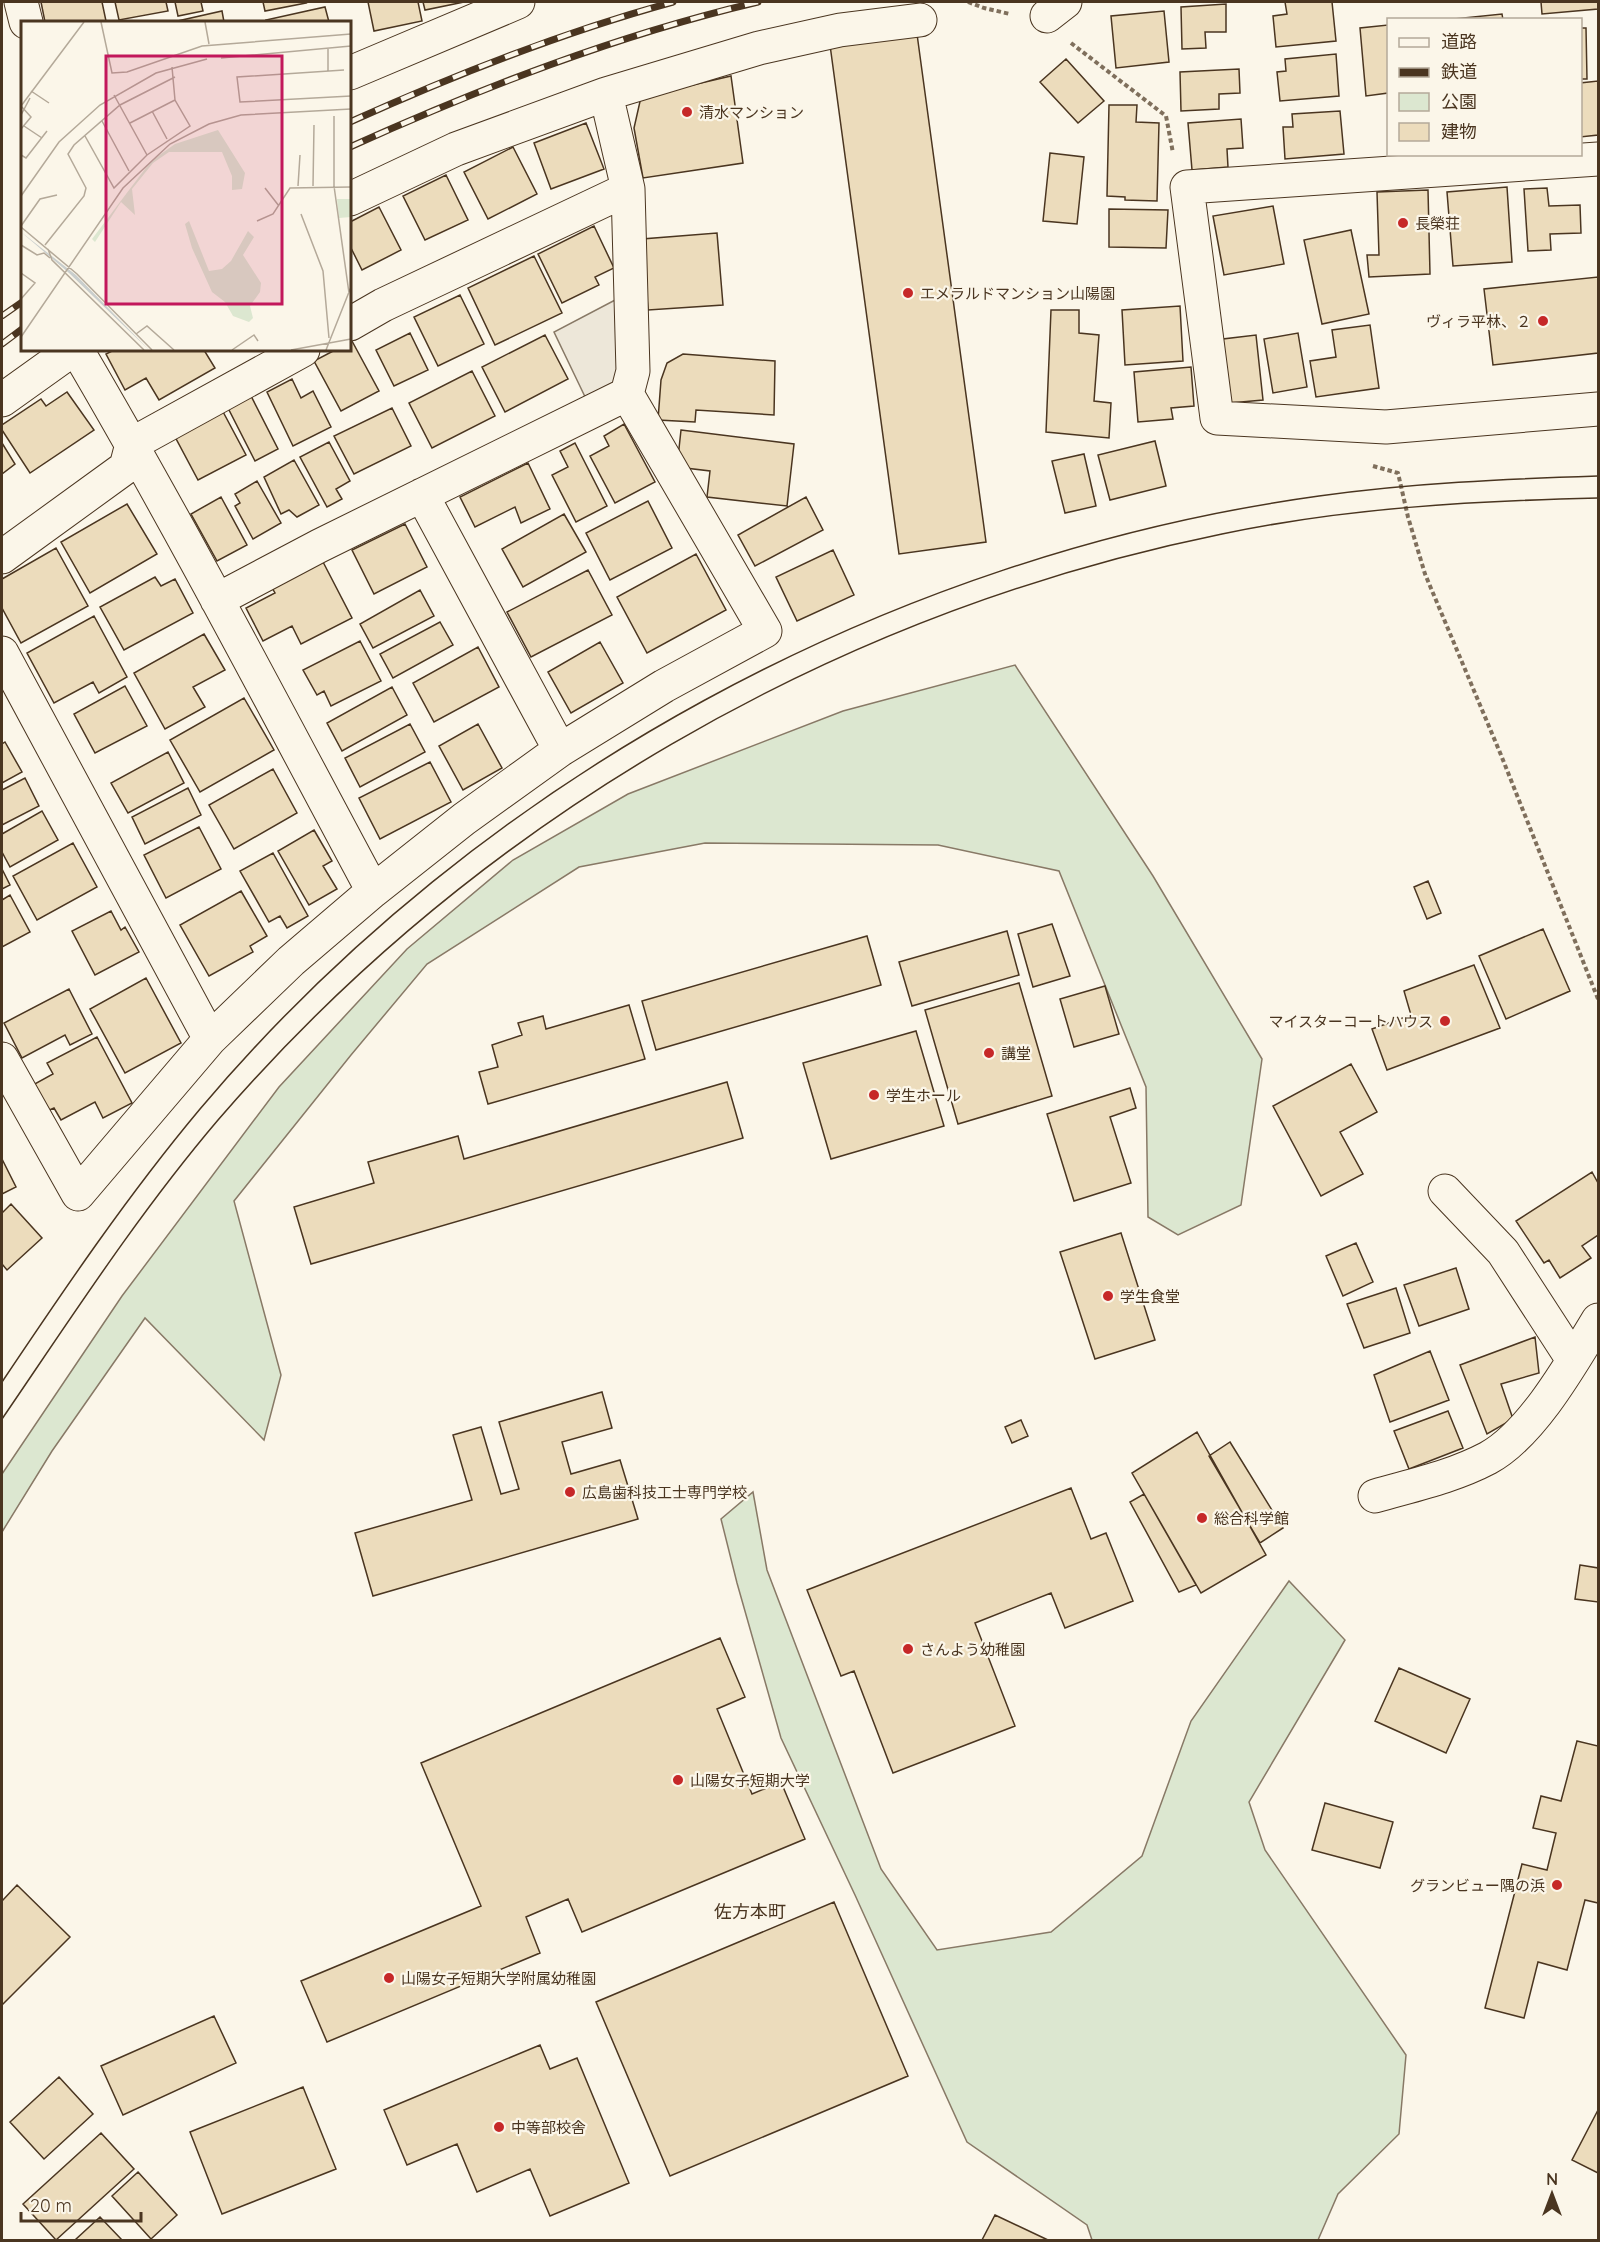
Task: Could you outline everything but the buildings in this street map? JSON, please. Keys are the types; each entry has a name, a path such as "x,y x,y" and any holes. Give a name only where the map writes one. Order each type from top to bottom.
{"street":[{"path":"21,2 26,21"},
{"path":"351,73 518,2"},
{"path":"351,199 456,149 606,93 759,48 840,30 920,20"},
{"path":"2,1059 78,1194 210,1039 291,961 373,891 464,819 560,750 664,686 765,632 627,394 633,371 628,189 606,93"},
{"path":"1599,159 1187,186 1217,418 1386,427 1599,409"},
{"path":"351,323 383,305 628,189"},
{"path":"2,400 73,351"},
{"path":"75,351 132,444 373,891"},
{"path":"2,556 126,467 132,444 301,351"},
{"path":"218,600 422,495 627,394"},
{"path":"422,495 560,750"},
{"path":"2,653 210,1039"},
{"path":"1445,1191 1503,1252 1574,1360"},
{"path":"1375,1496 1455,1474 1490,1457 1523,1432 1599,1320"}],"path":[{"path":"968,2 1016,15 1056,9 1059,33 1166,116 1178,181 1187,186"},
{"path":"1370,465 1398,473 1425,574 1599,999"}],"green space":[{"path":"1015,665 1153,876 1262,1059 1241,1205 1178,1235 1148,1217 1146,1087 1059,871 938,845 705,843 579,867 427,964 234,1201 281,1375 264,1440 145,1318 52,1451 2,1532 2,1474 122,1296 279,1087 407,949 513,860 628,794 843,711"},
{"path":"753,1492 767,1570 881,1869 937,1950 1051,1932 1142,1856 1191,1721 1289,1581 1345,1640 1249,1802 1265,1850 1406,2055 1399,2134 1338,2194 1318,2240 1092,2240 1087,2225 967,2142 781,1738 721,1519"}],"shaded area":[{"path":"617,299 622,370 611,387 588,403 554,332"}],"tram line":[{"path":"2,1382 98,1242 173,1142 200,1109 311,990 432,882 564,785 704,700 851,629 1003,570 1160,526 1319,496 1389,488 1458,482 1598,476"},
{"path":"2,1419 160,1192 218,1120 320,1012 430,913 547,824 672,744 802,675 938,617 1078,570 1222,534 1315,518 1409,507 1598,498"}],"railway":[{"path":"351,122 509,56 591,27 673,2"},
{"path":"351,147 449,104 550,65 653,30 758,2"},
{"path":"2,316 21,303"},
{"path":"2,344 21,330"}],"place":[{"name":"清水マンション","path":"687,112"},
{"name":"長榮荘","path":"1403,223"},
{"name":"エメラルドマンション山陽園","path":"908,293"},
{"name":"ヴィラ平林、２","path":"1543,321"},
{"name":"マイスターコートハウス","path":"1445,1021"},
{"name":"講堂","path":"989,1053"},
{"name":"学生ホール","path":"874,1095"},
{"name":"学生食堂","path":"1108,1296"},
{"name":"広島歯科技工士専門学校","path":"570,1492"},
{"name":"総合科学館","path":"1202,1518"},
{"name":"さんよう幼稚園","path":"908,1649"},
{"name":"山陽女子短期大学","path":"678,1780"},
{"name":"グランビュー隅の浜","path":"1557,1885"},
{"name":"山陽女子短期大学附属幼稚園","path":"389,1978"},
{"name":"中等部校舎","path":"499,2127"}],"district":[{"name":"佐方本町","path":"750,1911"}]}
